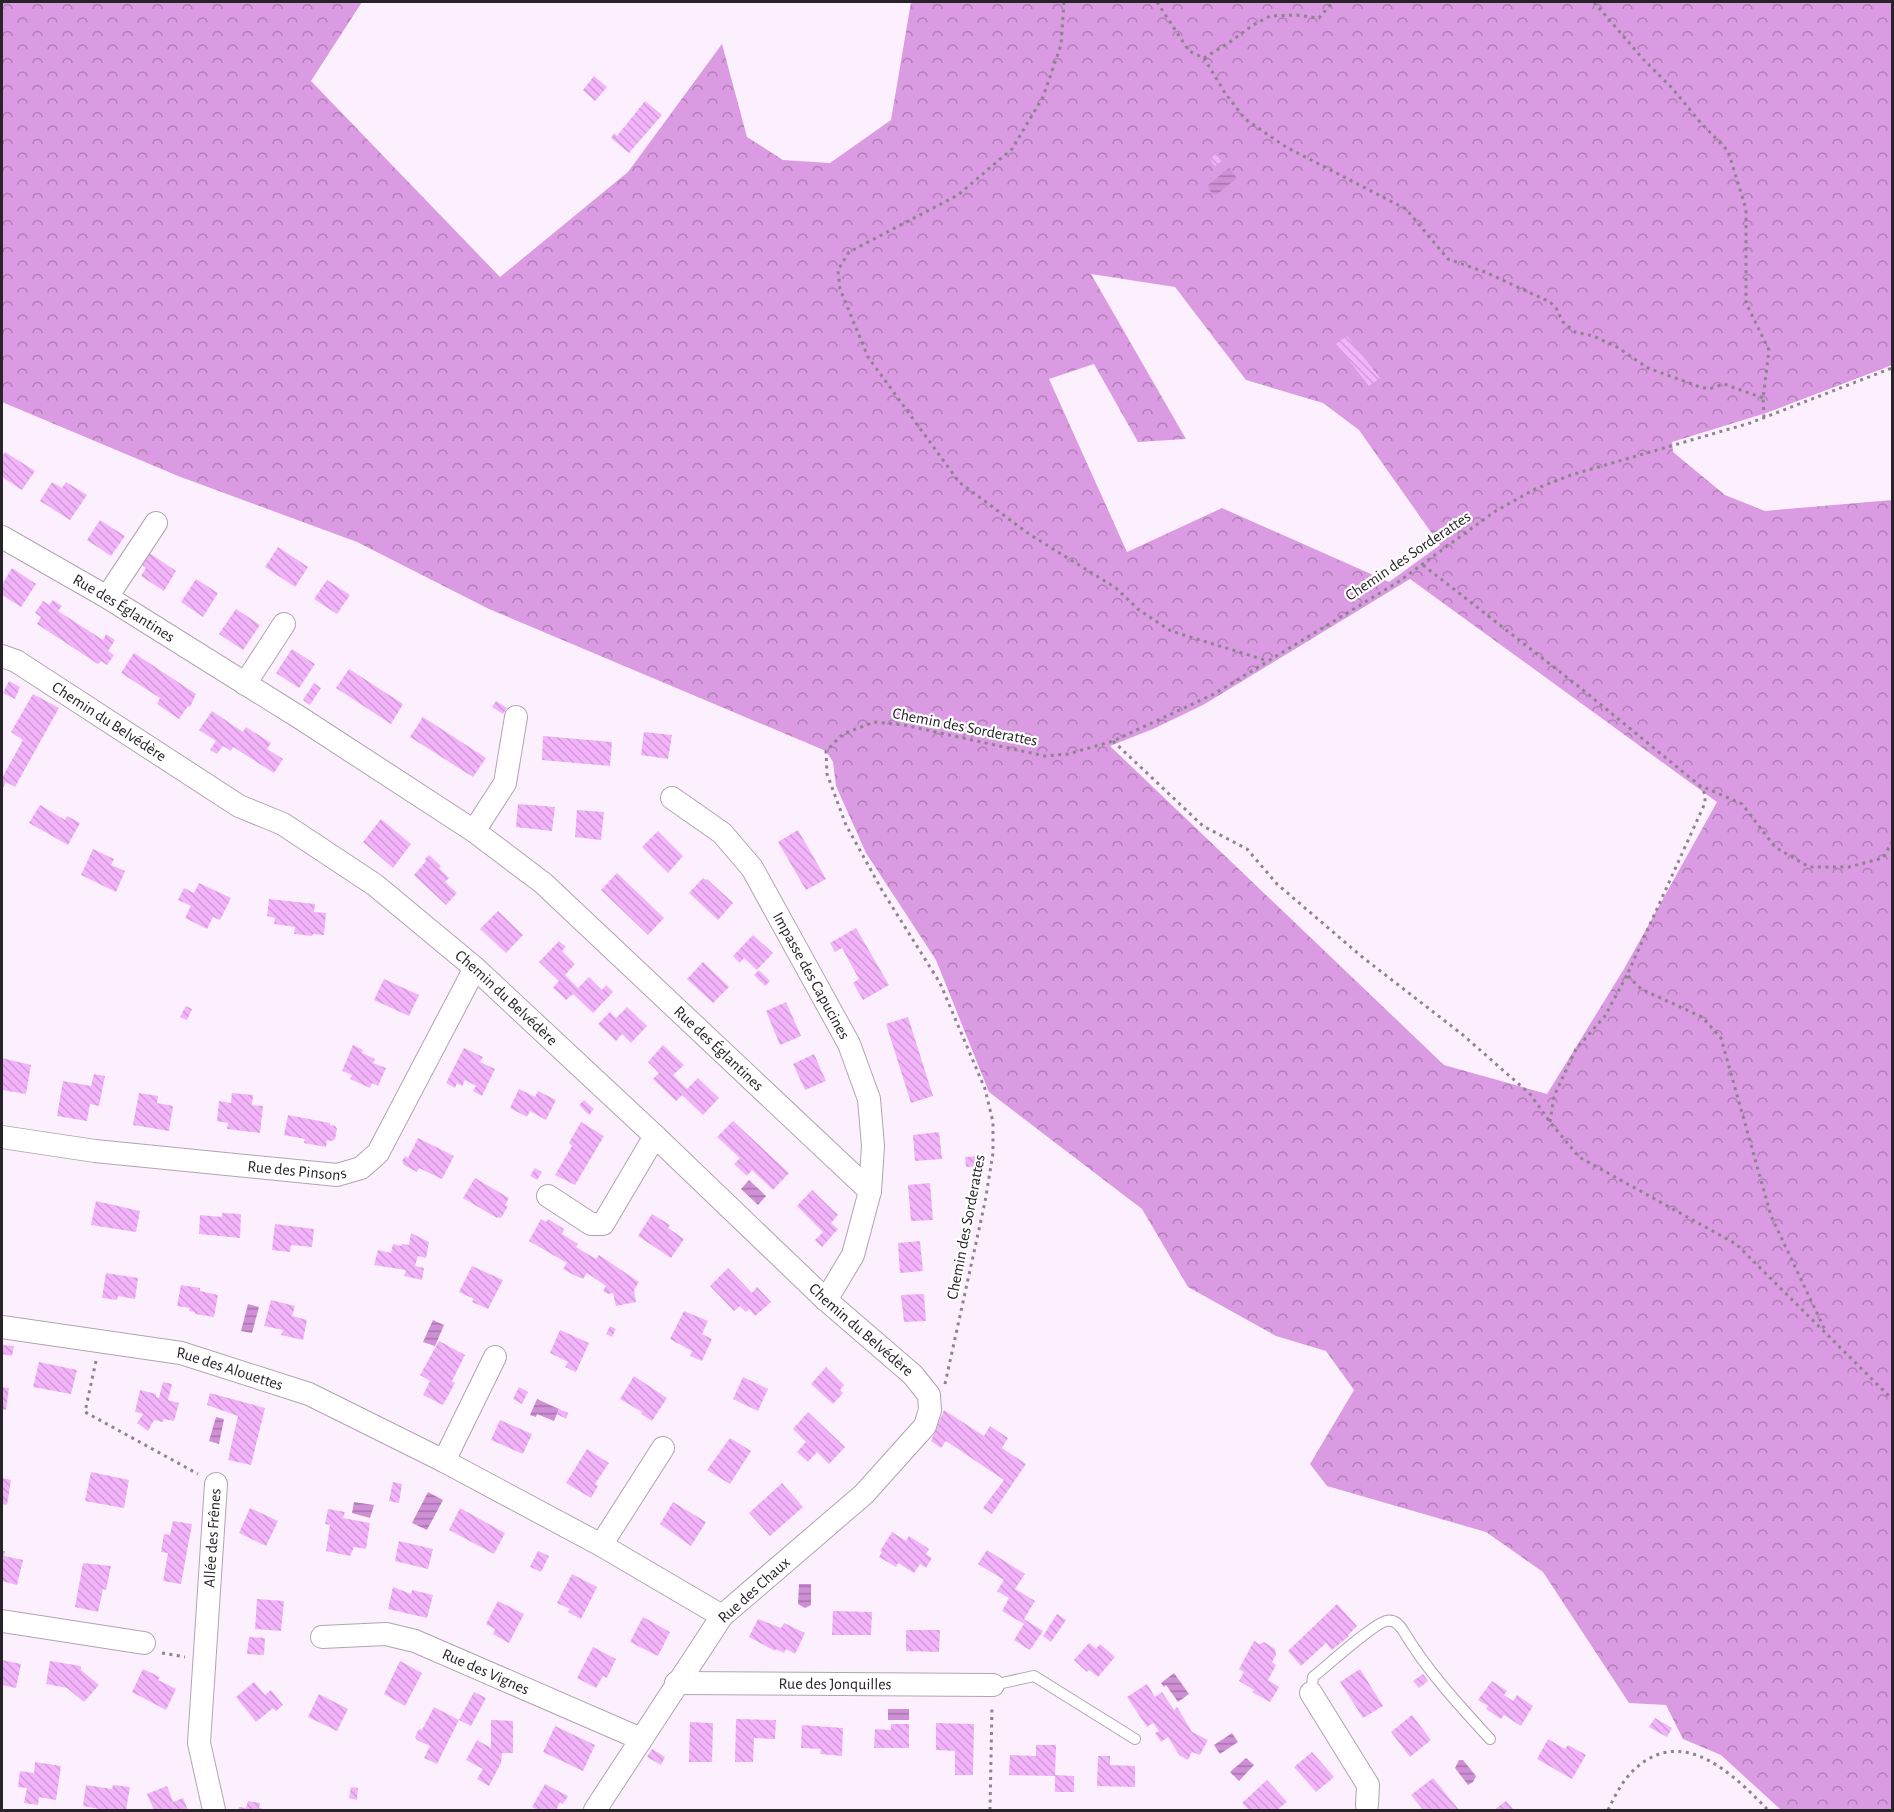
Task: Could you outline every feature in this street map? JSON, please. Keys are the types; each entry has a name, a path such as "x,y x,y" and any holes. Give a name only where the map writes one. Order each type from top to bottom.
{"street":[{"path":"107,597 156,522"},
{"name":"Rue des Églantines","path":"2,537 107,597 302,719 474,831 543,883 870,1191"},
{"path":"244,684 284,624"},
{"name":"Chemin du Belvédère","path":"2,656 16,661 239,806 283,824 375,885 475,969 655,1136 826,1300 913,1375 929,1395"},
{"path":"474,831 505,783 516,717"},
{"name":"Impasse des Capucines","path":"672,798 722,833 752,868 849,1044 869,1100 873,1146 870,1191"},
{"name":"Rue des Pinsons","path":"2,1137 95,1150 337,1174 361,1168 378,1153 475,969"},
{"path":"548,1196 591,1224 603,1224 655,1136"},
{"path":"826,1300 853,1255 870,1191"},
{"name":"Rue des Alouettes","path":"2,1327 181,1353 309,1394 444,1461 601,1545 722,1616"},
{"path":"444,1461 495,1357"},
{"name":"Rue des Chaux","path":"596,1810 676,1683 722,1616 864,1494 925,1426 930,1410 929,1395"},
{"path":"601,1545 663,1448"},
{"name":"Allée des Frênes","path":"214,1810 199,1743 216,1484"},
{"path":"2,1621 144,1643"},
{"name":"Rue des Vignes","path":"322,1637 386,1634 415,1641 641,1739"},
{"name":"Rue des Jonquilles","path":"676,1683 993,1685"},
{"path":"1311,1693 1368,1785 1367,1809"}],"lane":[{"path":"1311,1693 1313,1677 1385,1621 1393,1622 1401,1626 1446,1691 1490,1739"},
{"path":"993,1685 1034,1676 1135,1739"}],"path":[{"path":"1064,2 1061,45 1043,98 1012,149 958,195 849,252 838,270 840,289 868,357 959,482 1029,534 1116,588 1139,610 1171,631 1268,661"},
{"path":"1157,2 1189,51 1204,58 1225,93 1245,119 1286,147 1406,209 1448,259 1485,272 1550,302 1563,322 1575,332 1601,339 1648,368 1700,387 1709,389 1724,384 1762,398"},
{"path":"1204,58 1253,24 1270,16 1296,15 1319,18 1333,2"},
{"path":"1594,2 1728,151 1746,209 1746,303 1769,350 1762,398 1764,417"},
{"name":"Chemin des Sorderattes","path":"929,1395 944,1388 953,1354 985,1202 993,1153 993,1122 985,1089 940,983 883,892 846,825 827,774 826,751 843,734 874,722 904,725 1045,756 1068,754 1113,741 1214,694 1398,582 1494,512 1535,489 1571,475 1764,417 1893,368"},
{"path":"1423,564 1699,785 1742,804 1775,847 1809,867 1849,867 1883,858 1893,842"},
{"path":"1113,741 1203,826 1247,849 1277,884 1361,956 1463,1035 1530,1094 1579,1157 1736,1244 1893,1399"},
{"path":"1550,1122 1554,1096 1576,1049 1605,1016 1627,975 1705,803 1705,794 1699,785"},
{"path":"1627,975 1641,988 1702,1017 1720,1038 1771,1216 1827,1334"},
{"name":"Allée des Frênes","path":"101,1341 85,1412 216,1484"},
{"path":"144,1643 158,1653 205,1659"},
{"path":"990,1810 993,1685"},
{"path":"1608,1810 1618,1790 1635,1768 1662,1752 1679,1750 1701,1756 1719,1767 1768,1810"},
{"path":"1760,1802 1760,1810"}],"green space":[{"path":"2,2 362,2 311,81 500,277 628,172 722,44 747,137 783,160 830,163 891,120 911,2 1892,2 1892,365 1766,413 1672,442 1673,452 1725,495 1765,511 1892,500 1892,1810 1781,1810 1721,1755 1683,1739 1666,1705 1629,1703 1543,1572 1486,1532 1327,1486 1310,1464 1354,1390 1326,1351 1276,1336 1188,1287 1142,1209 989,1092 936,960 866,853 836,786 833,762 826,751 489,609 357,542 178,476 2,402","holes":["1091,274 1175,287 1246,380 1323,403 1359,430 1440,545 1389,582 1222,508 1127,552 1049,379 1094,364 1138,442 1186,439","1410,579 1717,802 1624,969 1547,1094 1444,1065 1110,746 1203,705"]}],"shaded area":[{"path":"1229,168 1237,178 1216,195 1211,193 1208,185"},
{"path":"749,1180 766,1196 758,1205 741,1189"},
{"path":"248,1304 259,1307 252,1333 241,1331"},
{"path":"433,1320 444,1325 435,1346 423,1342"},
{"path":"537,1399 559,1409 554,1421 537,1414 536,1417 530,1415"},
{"path":"216,1417 224,1419 219,1444 209,1441"},
{"path":"428,1492 443,1500 427,1530 412,1523"},
{"path":"354,1502 374,1505 370,1518 352,1513"},
{"path":"799,1584 811,1584 811,1605 805,1608 798,1604"},
{"path":"1174,1673 1189,1694 1178,1702 1166,1685 1164,1687 1161,1683"},
{"path":"888,1709 909,1709 909,1720 888,1720"},
{"path":"1232,1733 1238,1742 1220,1754 1214,1745"},
{"path":"1246,1758 1254,1765 1239,1781 1230,1772"},
{"path":"1459,1760 1463,1760 1476,1776 1468,1785 1455,1768"}],"building":[{"path":"594,76 607,87 595,101 583,90"},
{"path":"645,101 662,115 629,153 611,138 614,133 617,136"},
{"path":"1217,153 1223,160 1215,166 1210,159"},
{"path":"1347,336 1380,378 1369,386 1336,344"},
{"path":"5,452 35,471 22,490 2,477 2,457"},
{"path":"52,482 62,488 66,482 87,495 70,520 40,501"},
{"path":"100,520 125,536 111,556 87,540"},
{"path":"278,547 308,567 295,587 265,567"},
{"path":"148,552 176,571 164,591 141,576 146,568 140,564"},
{"path":"12,568 36,584 21,607 2,595 2,585"},
{"path":"196,579 218,593 203,617 181,602"},
{"path":"327,580 350,595 337,614 314,599"},
{"path":"53,600 62,606 58,611 103,640 106,634 115,640 108,651 114,655 107,665 101,661 98,664 37,624 41,617 35,613 43,601 49,605"},
{"path":"236,609 260,625 243,650 219,634"},
{"path":"292,649 315,664 299,688 276,673"},
{"path":"134,653 196,694 190,707 188,706 179,719 157,704 160,698 121,673"},
{"path":"349,669 403,704 391,724 336,688"},
{"path":"9,681 20,687 15,699 3,693"},
{"path":"314,683 321,688 310,705 303,700"},
{"path":"33,694 59,708 15,787 6,782 2,790 2,778 23,740 11,732"},
{"path":"496,701 507,708 503,714 492,707"},
{"path":"212,711 243,732 246,727 271,743 267,749 283,759 274,773 233,747 231,751 223,746 217,754 210,750 216,741 199,730"},
{"path":"423,717 486,758 473,777 410,737"},
{"path":"644,732 672,735 668,759 641,755"},
{"path":"543,736 612,742 610,766 542,760"},
{"path":"518,804 555,807 552,831 516,827"},
{"path":"40,805 65,820 67,816 80,823 68,845 29,823"},
{"path":"577,810 604,812 601,840 575,837"},
{"path":"381,819 411,844 393,868 363,842"},
{"path":"798,830 826,879 806,890 778,842"},
{"path":"658,831 683,856 668,873 642,847"},
{"path":"93,849 114,859 111,865 125,871 116,892 81,875"},
{"path":"429,855 441,866 439,868 449,878 445,882 457,893 446,905 414,875"},
{"path":"617,873 664,918 648,935 601,890"},
{"path":"703,878 733,903 718,920 689,893"},
{"path":"199,883 231,898 220,920 213,917 207,929 185,918 191,906 178,900 184,888 194,893"},
{"path":"269,899 315,904 314,912 326,913 324,935 294,934 295,927 274,924 275,918 267,916"},
{"path":"498,911 523,935 506,953 480,929"},
{"path":"856,928 889,985 863,1000 853,983 859,979 842,948 835,952 830,943"},
{"path":"753,935 773,953 757,970 744,958 740,963 733,956"},
{"path":"559,941 566,947 562,951 575,964 565,975 578,988 589,977 602,990 606,985 613,992 593,1013 573,994 566,1000 553,988 559,981 539,962"},
{"path":"703,962 729,987 713,1003 687,979"},
{"path":"759,970 770,981 765,986 754,975"},
{"path":"384,979 419,995 409,1016 374,1000"},
{"path":"786,1002 801,1036 780,1045 766,1011"},
{"path":"186,1006 192,1009 187,1020 180,1017"},
{"path":"627,1007 647,1026 631,1043 622,1034 616,1041 598,1024 610,1012 616,1018"},
{"path":"908,1017 933,1096 911,1103 886,1024"},
{"path":"353,1045 363,1050 362,1053 375,1059 373,1063 386,1068 378,1086 372,1083 370,1088 350,1079 352,1075 342,1071"},
{"path":"663,1045 684,1065 673,1075 687,1089 698,1078 719,1098 703,1115 682,1095 676,1101 653,1079 659,1073 648,1062"},
{"path":"464,1048 483,1057 480,1062 495,1069 482,1096 473,1091 476,1086 465,1080 462,1086 457,1083 455,1088 446,1083"},
{"path":"814,1054 826,1081 805,1090 793,1064"},
{"path":"2,1058 31,1065 26,1094 2,1090"},
{"path":"94,1074 105,1076 99,1106 90,1104 87,1121 57,1116 63,1081 91,1086"},
{"path":"519,1089 535,1097 538,1091 556,1100 546,1120 530,1111 527,1117 510,1108"},
{"path":"139,1093 158,1096 157,1103 173,1106 169,1131 133,1125"},
{"path":"232,1093 253,1095 252,1105 263,1106 260,1133 227,1129 228,1123 217,1121 219,1101 231,1103"},
{"path":"584,1100 594,1109 589,1115 579,1105"},
{"path":"288,1115 330,1123 337,1129 335,1139 327,1140 326,1147 304,1143 305,1139 284,1135"},
{"path":"733,1121 789,1173 773,1190 752,1170 747,1176 734,1164 740,1158 717,1137"},
{"path":"581,1122 604,1136 575,1185 555,1175 572,1146 569,1143"},
{"path":"939,1132 942,1159 915,1161 913,1135"},
{"path":"418,1138 454,1156 442,1179 419,1168 417,1172 404,1165 402,1161 405,1156 408,1158"},
{"path":"979,1156 980,1166 966,1167 965,1157"},
{"path":"535,1168 542,1172 537,1180 530,1176"},
{"path":"475,1178 509,1198 505,1205 508,1206 501,1218 497,1218 463,1198"},
{"path":"930,1183 933,1220 911,1221 908,1185"},
{"path":"812,1190 838,1215 831,1223 838,1229 822,1247 815,1240 823,1232 797,1206"},
{"path":"96,1201 140,1211 136,1232 91,1225"},
{"path":"222,1213 241,1214 240,1238 199,1234 200,1215 222,1217"},
{"path":"652,1214 670,1225 668,1228 684,1239 671,1258 638,1236"},
{"path":"541,1219 546,1222 548,1219 564,1229 562,1234 578,1244 576,1247 596,1259 599,1255 639,1282 634,1290 636,1302 616,1306 613,1293 608,1294 603,1291 606,1286 587,1273 583,1279 563,1269 567,1263 529,1241"},
{"path":"275,1224 314,1229 312,1247 291,1245 290,1252 272,1250"},
{"path":"411,1233 429,1242 426,1258 418,1256 415,1266 424,1268 422,1280 404,1276 406,1270 374,1265 378,1250 391,1253 393,1244 409,1245"},
{"path":"920,1241 923,1271 900,1273 898,1243"},
{"path":"472,1266 503,1280 488,1309 472,1302 474,1299 459,1292"},
{"path":"728,1268 752,1293 757,1287 771,1302 755,1316 749,1309 746,1312 740,1306 734,1311 710,1286"},
{"path":"106,1273 138,1278 135,1299 118,1296 117,1300 102,1298"},
{"path":"181,1285 200,1288 200,1291 218,1295 214,1317 195,1314 189,1311 190,1308 177,1306"},
{"path":"924,1294 926,1321 904,1322 901,1295"},
{"path":"271,1300 295,1306 292,1316 307,1320 303,1340 281,1335 283,1330 264,1326"},
{"path":"684,1311 708,1321 702,1334 712,1339 702,1361 690,1356 692,1351 670,1339"},
{"path":"610,1326 616,1329 612,1337 606,1334"},
{"path":"560,1330 589,1343 576,1372 565,1367 568,1362 550,1353"},
{"path":"439,1341 465,1355 452,1381 455,1383 443,1405 423,1395 430,1381 420,1375"},
{"path":"2,1345 14,1346 12,1356 2,1354"},
{"path":"39,1362 77,1370 71,1394 33,1387"},
{"path":"826,1367 844,1385 840,1390 843,1393 833,1404 811,1384"},
{"path":"634,1376 667,1398 652,1421 620,1399"},
{"path":"743,1377 768,1389 758,1411 733,1399"},
{"path":"163,1382 172,1384 168,1400 179,1403 174,1421 154,1420 148,1431 137,1423 143,1414 135,1412 140,1390 156,1394 159,1398"},
{"path":"2,1387 9,1388 6,1410 2,1409"},
{"path":"519,1387 528,1392 522,1404 513,1399"},
{"path":"210,1393 265,1408 251,1465 228,1460 238,1416 207,1405"},
{"path":"559,1409 568,1413 566,1419 557,1414"},
{"path":"944,1410 984,1436 990,1426 1008,1438 1002,1448 1026,1464 992,1514 983,1508 1004,1480 946,1441 941,1448 931,1441"},
{"path":"808,1412 845,1447 829,1464 817,1452 808,1462 797,1452 806,1442 793,1429"},
{"path":"500,1420 532,1434 523,1454 491,1440"},
{"path":"730,1438 751,1451 730,1484 707,1470"},
{"path":"587,1449 609,1463 595,1484 598,1486 591,1498 566,1483"},
{"path":"91,1472 129,1480 124,1508 85,1501"},
{"path":"2,1478 11,1480 7,1505 2,1504"},
{"path":"393,1482 402,1484 399,1503 389,1501"},
{"path":"782,1483 803,1507 770,1536 749,1513"},
{"path":"673,1502 706,1522 691,1546 660,1524"},
{"path":"250,1508 278,1521 266,1546 239,1533"},
{"path":"460,1508 505,1533 494,1554 449,1530"},
{"path":"328,1509 345,1512 343,1518 370,1523 366,1549 354,1547 350,1556 326,1551 330,1525 325,1524"},
{"path":"173,1521 192,1524 181,1584 163,1581 168,1553 161,1552 164,1534 170,1535"},
{"path":"892,1532 906,1541 909,1536 929,1549 926,1554 932,1558 926,1568 920,1564 914,1573 898,1563 896,1567 879,1557 882,1552 880,1551"},
{"path":"399,1541 433,1549 428,1569 395,1561"},
{"path":"987,1550 1025,1574 1015,1589 1035,1601 1024,1619 1043,1631 1030,1650 1014,1640 1024,1624 1002,1611 1009,1598 997,1591 1004,1580 978,1564"},
{"path":"2,1551 5,1551 4,1556 23,1560 17,1585 2,1581"},
{"path":"538,1551 549,1556 541,1572 530,1567"},
{"path":"83,1563 111,1566 98,1612 75,1607"},
{"path":"572,1574 597,1587 581,1619 568,1612 570,1609 557,1603"},
{"path":"393,1587 411,1594 412,1590 433,1595 427,1618 388,1609"},
{"path":"257,1599 284,1601 281,1631 255,1629"},
{"path":"498,1601 524,1614 509,1643 493,1634 495,1629 486,1624"},
{"path":"1337,1604 1357,1626 1332,1650 1326,1643 1301,1666 1288,1651"},
{"path":"833,1611 872,1612 871,1635 832,1635"},
{"path":"1057,1614 1066,1620 1051,1642 1043,1636"},
{"path":"643,1617 670,1632 658,1656 630,1642"},
{"path":"758,1619 781,1628 784,1623 805,1633 795,1654 786,1649 784,1653 776,1649 775,1651 749,1637"},
{"path":"906,1630 940,1630 939,1652 906,1651"},
{"path":"249,1637 265,1638 264,1655 247,1654"},
{"path":"1254,1641 1259,1644 1264,1642 1275,1649 1276,1655 1272,1662 1276,1665 1268,1680 1279,1687 1270,1702 1252,1692 1254,1690 1239,1681 1244,1672 1239,1669"},
{"path":"1089,1643 1096,1649 1100,1644 1115,1657 1098,1677 1089,1670 1087,1672 1074,1660"},
{"path":"593,1647 616,1659 607,1678 603,1676 596,1688 577,1678"},
{"path":"2,1660 21,1664 16,1688 2,1685"},
{"path":"50,1661 81,1666 81,1670 99,1685 84,1702 67,1688 46,1684"},
{"path":"400,1661 422,1673 405,1706 384,1694"},
{"path":"143,1669 160,1677 158,1680 176,1689 166,1710 132,1692"},
{"path":"1360,1669 1383,1706 1363,1718 1340,1682"},
{"path":"1423,1674 1428,1681 1419,1688 1413,1681"},
{"path":"1492,1681 1507,1691 1504,1695 1513,1701 1517,1695 1533,1706 1521,1726 1504,1715 1501,1719 1486,1709 1488,1706 1478,1700"},
{"path":"254,1682 265,1695 271,1690 283,1705 276,1711 273,1708 256,1722 236,1697"},
{"path":"1147,1684 1155,1697 1162,1692 1174,1710 1177,1707 1192,1732 1208,1740 1200,1755 1192,1752 1188,1760 1179,1755 1168,1737 1161,1742 1155,1733 1159,1731 1153,1723 1147,1727 1127,1697"},
{"path":"474,1692 486,1698 471,1726 459,1720"},
{"path":"319,1694 348,1709 337,1731 308,1717"},
{"path":"434,1707 459,1720 437,1764 424,1758 430,1746 415,1737 419,1729 422,1730"},
{"path":"1412,1715 1431,1740 1410,1757 1391,1732"},
{"path":"1655,1718 1672,1728 1667,1737 1649,1727"},
{"path":"736,1719 776,1720 775,1739 754,1738 753,1762 735,1762"},
{"path":"491,1720 513,1721 513,1753 502,1753 501,1763 489,1786 477,1779 483,1769 466,1760 477,1740 491,1748"},
{"path":"690,1722 713,1723 712,1762 689,1762"},
{"path":"936,1723 974,1724 973,1775 955,1775 955,1751 936,1750"},
{"path":"891,1724 909,1724 909,1748 874,1748 875,1729 891,1730"},
{"path":"802,1725 843,1728 842,1756 820,1754 821,1749 801,1748"},
{"path":"555,1726 595,1745 583,1771 543,1752"},
{"path":"1548,1739 1565,1749 1568,1745 1586,1755 1572,1779 1537,1759"},
{"path":"1036,1745 1056,1745 1055,1775 1074,1776 1074,1792 1055,1792 1055,1776 1009,1775 1010,1755 1036,1756"},
{"path":"652,1749 665,1757 661,1765 647,1757"},
{"path":"1312,1752 1334,1777 1316,1792 1294,1767"},
{"path":"1098,1756 1110,1756 1110,1765 1135,1766 1135,1787 1097,1786"},
{"path":"35,1762 61,1766 56,1800 39,1797 38,1805 24,1803 27,1788 18,1787 20,1771 34,1773"},
{"path":"1433,1778 1459,1810 1423,1810 1411,1795"},
{"path":"1267,1780 1287,1802 1277,1810 1249,1810 1242,1803"},
{"path":"545,1784 568,1796 563,1804 560,1802 556,1810 538,1810 532,1807"},
{"path":"86,1785 112,1789 113,1785 130,1787 126,1810 105,1810 83,1806"},
{"path":"167,1786 173,1802 183,1798 188,1810 154,1810 147,1794"},
{"path":"351,1787 358,1788 357,1800 349,1798"},
{"path":"248,1801 260,1803 259,1808 266,1810 238,1810 239,1807 246,1808"},
{"path":"1506,1801 1514,1810 1494,1810"}]}
